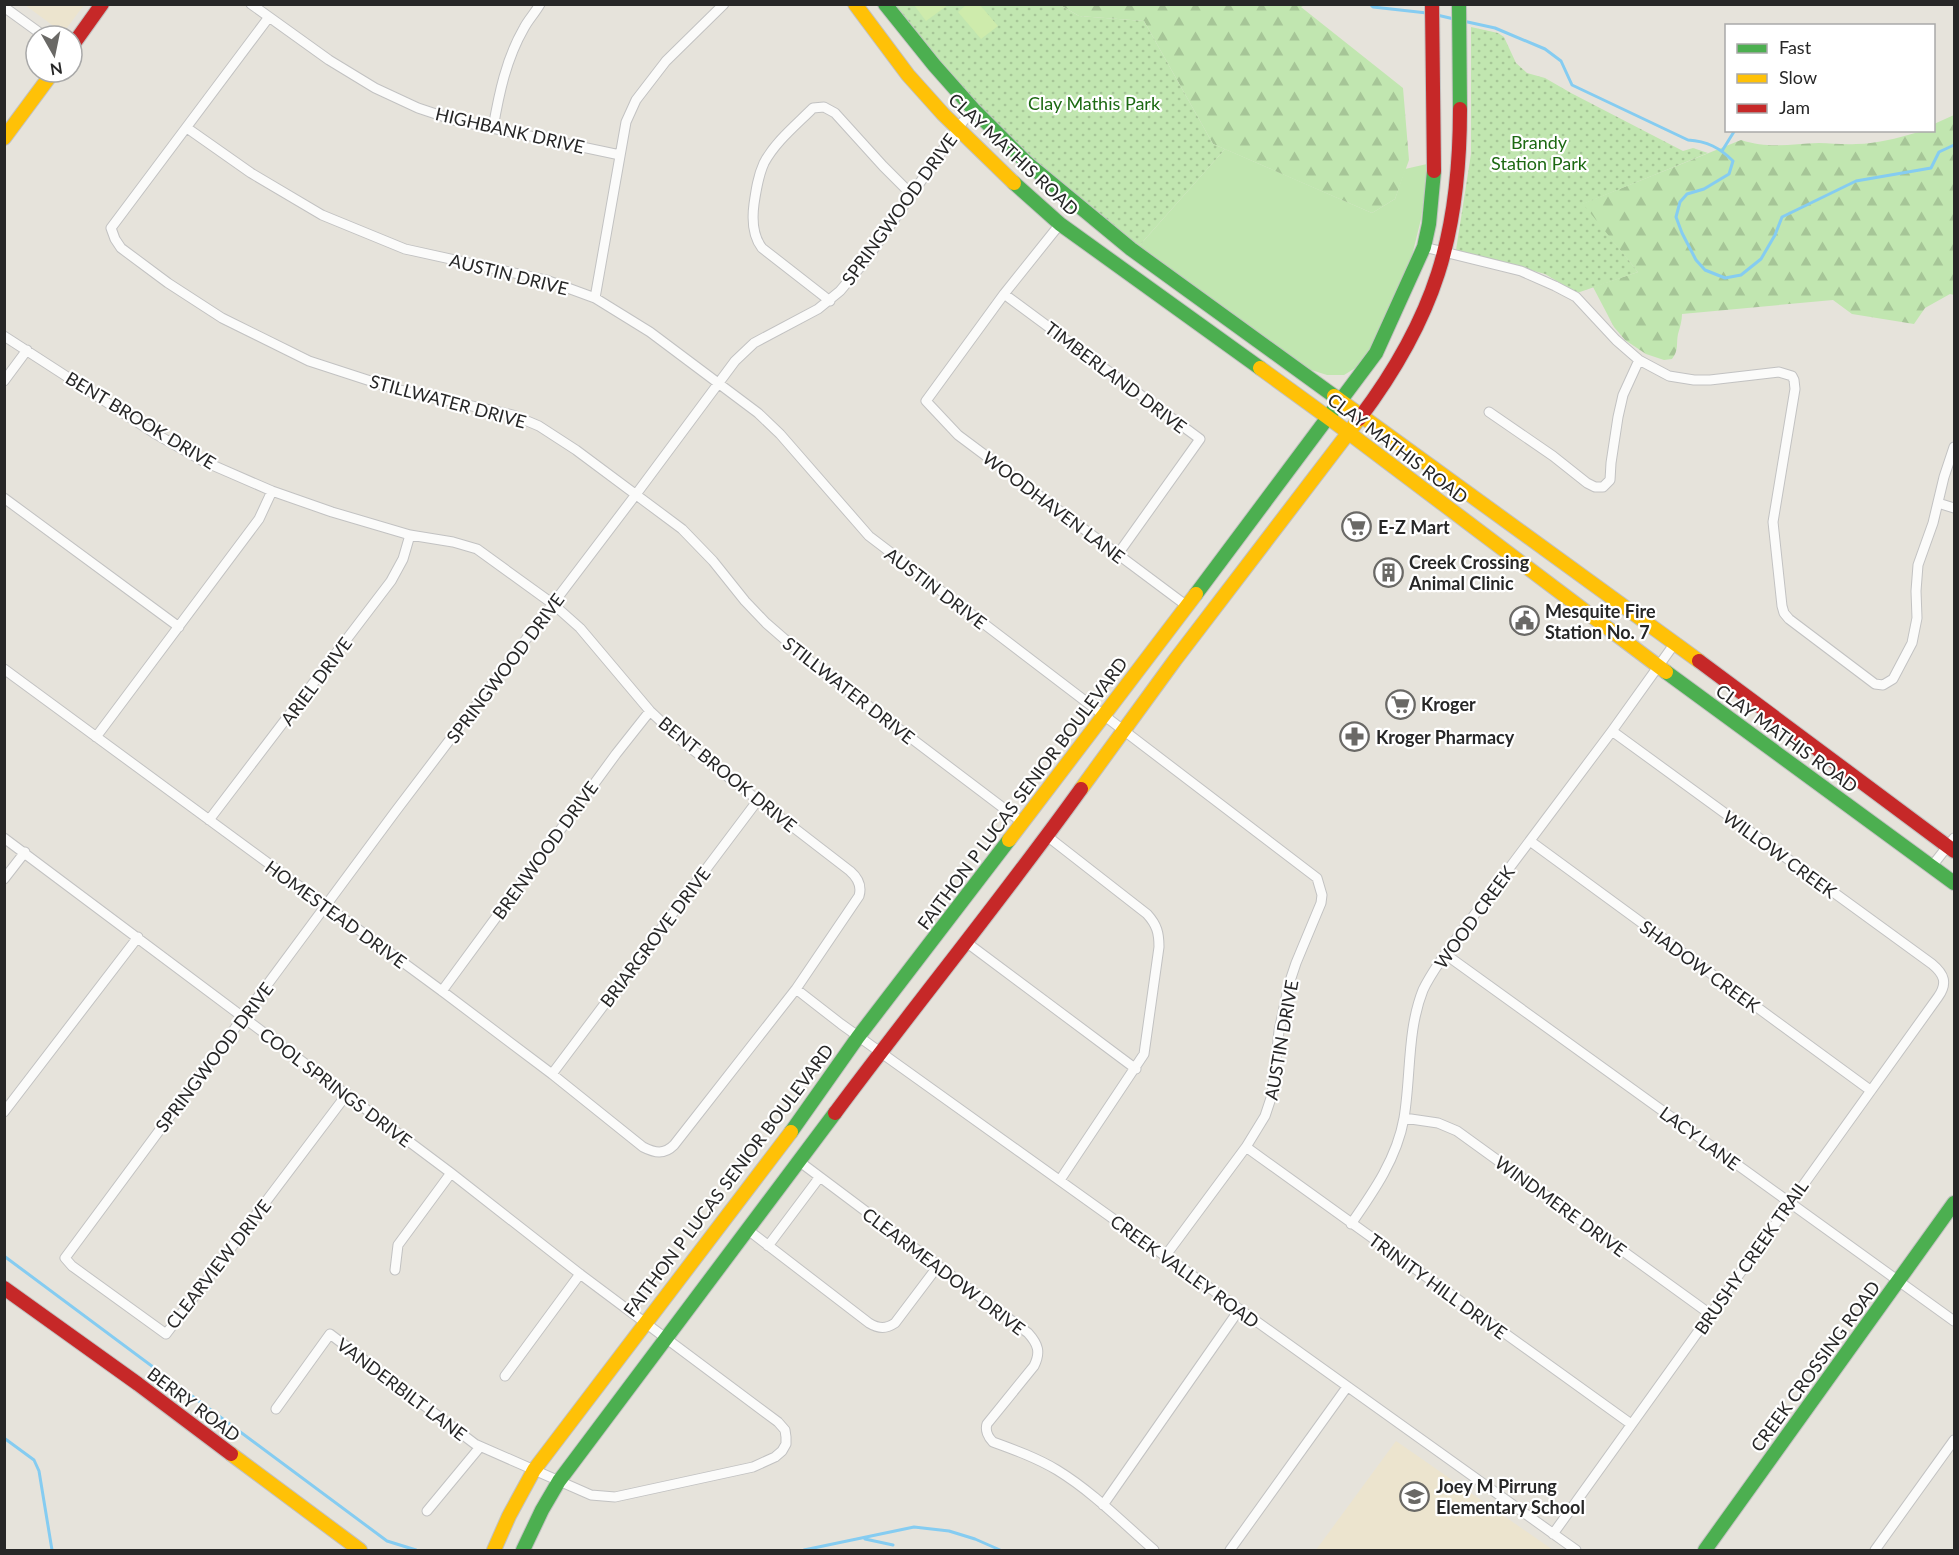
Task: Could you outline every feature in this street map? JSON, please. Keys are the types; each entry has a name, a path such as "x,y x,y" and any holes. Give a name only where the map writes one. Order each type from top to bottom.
{"street":[{"path":"84,29 102,4"},
{"name":"HIGHBANK DRIVE","path":"251,4 330,60 375,88 418,108 454,120 620,155"},
{"path":"596,298 626,122 636,100 666,62 724,4"},
{"name":"CLAY MATHIS ROAD","path":"855,4 908,75 943,114 1009,179 1060,224 1349,432 1658,666 1954,883"},
{"name":"CLAY MATHIS ROAD","path":"885,4 973,110 1027,163 1131,249 1952,845"},
{"name":"FAITHON P LUCAS SENIOR BOULEVARD","path":"494,1551 509,1516 534,1470 779,1149 858,1036 1105,716 1376,353 1424,247 1429,224 1434,169 1432,4"},
{"path":"523,1551 542,1510 559,1481 1377,395 1411,340 1428,303 1446,252 1456,197 1459,172 1459,4"},
{"path":"4,6 28,24"},
{"path":"492,128 506,70 536,6"},
{"name":"STILLWATER DRIVE","path":"269,17 111,228 121,248 168,283 222,318 309,361 395,389 513,415 539,426 682,528 766,623 812,663 1023,823"},
{"path":"4,138 44,84"},
{"path":"830,301 762,248 758,242 753,227 757,187 764,163 774,148 813,108 824,107 841,118 875,158 911,194"},
{"name":"SPRINGWOOD DRIVE","path":"65,1258 735,362 754,343 830,301 866,261 911,194 973,110"},
{"name":"AUSTIN DRIVE","path":"187,128 251,173 322,215 405,249 546,280 596,298 650,332 758,413 780,434 869,536 1312,872 1321,887 1321,903 1289,984 1270,1105 1246,1147 1166,1256"},
{"path":"1004,294 1060,224"},
{"path":"1424,247 1530,274 1575,297 1616,340 1639,360 1669,376 1694,380 1770,372 1792,376 1795,389 1773,522 1782,606 1789,619 1875,684 1883,685 1893,679 1914,637 1917,618 1917,572 1954,447"},
{"name":"WOODHAVEN LANE","path":"1004,294 926,401 957,435 1187,606"},
{"name":"TIMBERLAND DRIVE","path":"1004,294 1200,439 1118,554"},
{"name":"BENT BROOK DRIVE","path":"4,336 202,460 273,491 332,512 410,535 453,542 477,549 553,604 580,628 650,711 684,743 856,876 860,892 858,900 796,989 668,1150"},
{"path":"4,381 27,350"},
{"path":"1489,412 1553,456 1587,483 1595,487 1603,487 1610,480 1613,443 1623,395 1639,360"},
{"path":"96,737 259,519 273,491"},
{"path":"4,498 179,627"},
{"path":"1467,523 1482,503"},
{"path":"1938,503 1954,508"},
{"name":"ARIEL DRIVE","path":"209,820 391,581 403,558 410,535"},
{"path":"1552,586 1567,565"},
{"path":"1210,576 1228,590"},
{"name":"WOOD CREEK","path":"1351,1224 1382,1177 1394,1152 1404,1118 1414,1024 1428,979 1675,644"},
{"name":"HOMESTEAD DRIVE","path":"4,669 442,991 552,1074 643,1147 654,1152 668,1150"},
{"name":"BRENWOOD DRIVE","path":"442,991 650,711"},
{"path":"1772,749 1788,727"},
{"name":"WILLOW CREEK","path":"1612,731 1932,964 1944,979"},
{"name":"BRIARGROVE DRIVE","path":"552,1074 758,800"},
{"path":"1047,836 1147,914 1157,927 1159,947 1144,1054 1060,1180"},
{"name":"COOL SPRINGS DRIVE","path":"4,838 347,1094 580,1274 778,1422 785,1430 786,1444 782,1451 775,1457 753,1467 615,1497 591,1495 559,1481"},
{"name":"SHADOW CREEK","path":"1530,841 1870,1090"},
{"path":"1932,866 1952,845"},
{"path":"4,879 25,852"},
{"path":"4,1112 138,937"},
{"path":"966,942 1136,1069"},
{"name":"LACY LANE","path":"1445,954 1954,1322"},
{"name":"BRUSHY CREEK TRAIL","path":"1553,1534 1942,991 1944,979"},
{"name":"CREEK VALLEY ROAD","path":"796,989 858,1036 1576,1551"},
{"name":"CLEARVIEW DRIVE","path":"65,1258 72,1266 166,1334 347,1094"},
{"name":"WINDMERE DRIVE","path":"1404,1118 1438,1123 1456,1131 1710,1314"},
{"name":"TRINITY HILL DRIVE","path":"1246,1147 1631,1424"},
{"name":"CLEARMEADOW DRIVE","path":"800,1162 1028,1333 1038,1347 1039,1353 1034,1366 987,1424 989,1438 993,1442 1056,1470 1103,1505 1154,1551"},
{"path":"394,1270 398,1245 451,1173"},
{"path":"768,1246 819,1178"},
{"name":"CREEK CROSSING ROAD","path":"1705,1551 1954,1203"},
{"path":"748,1230 869,1323 880,1328 895,1323 938,1266"},
{"path":"505,1376 580,1274"},
{"name":"BERRY ROAD","path":"4,1288 138,1384 360,1551"},
{"path":"1103,1505 1239,1310"},
{"name":"VANDERBILT LANE","path":"276,1409 330,1334 480,1447 559,1481"},
{"path":"1230,1551 1347,1387"},
{"path":"1875,1551 1954,1440"},
{"path":"427,1511 480,1447"}],"shaded area":[{"path":"25,5 84,5 70,24 51,24"},
{"name":"Joey M Pirrung Elementary School","path":"1396,1441 1553,1550 1316,1550"}],"green space":[{"name":"Clay Mathis Park","path":"890,5 1060,5 1079,16 1144,21 1213,144 1225,149 1139,246 1057,184 999,131 958,87"},
{"path":"914,5 948,5 926,21"},
{"path":"966,5 980,5 998,26 981,39 958,12"},
{"path":"1060,5 1305,5 1301,7 1403,88 1409,160 1395,199 1372,213 1213,144 1144,21 1079,16"},
{"name":"Brandy Station Park","path":"1471,27 1498,33 1504,37 1516,63 1527,73 1545,78 1683,151 1693,148 1708,153 1583,204 1638,272 1577,293 1545,274 1456,250 1471,154"},
{"path":"1954,115 1954,295 1950,294 1925,308 1914,324 1852,314 1833,300 1682,314 1676,353 1672,359 1664,360 1646,354 1625,340 1614,327 1593,287 1638,272 1582,204 1741,140 1770,145 1868,143 1922,132 1935,132 1935,124"},
{"path":"1225,149 1372,213 1395,199 1405,169 1427,164 1421,219 1409,268 1383,328 1362,364 1344,375 1327,375 1305,368 1139,246"}],"waterway":[{"path":"1370,4 1373,7 1427,13"},
{"path":"1437,15 1454,19"},
{"path":"1463,21 1495,28 1545,49 1561,61 1572,85 1688,140 1713,146 1733,161 1729,174 1704,189 1687,194 1680,202 1676,217 1696,260 1705,270 1725,278 1741,275 1761,259 1782,217 1856,181 1931,168 1939,152 1954,145"},
{"path":"1722,151 1734,132"},
{"path":"4,1256 387,1541 416,1550"},
{"path":"4,1438 34,1460 39,1471 52,1550"},
{"path":"804,1550 914,1527 949,1531 1000,1550"},
{"path":"865,1539 893,1545"}],"traffic: fast":[{"path":"885,4 973,109 1027,163 1131,249 1334,396"},
{"path":"1459,4 1460,109"},
{"path":"1196,594 1376,353 1424,247 1429,224 1434,171"},
{"path":"1014,183 1060,224 1260,368"},
{"path":"1666,672 1954,883"},
{"path":"791,1132 858,1037 1009,840"},
{"path":"523,1550 559,1481 835,1113"},
{"path":"1705,1550 1954,1203"}],"traffic: slow":[{"path":"855,4 908,75 943,114 1014,183"},
{"path":"4,138 44,84"},
{"path":"1260,368 1666,672"},
{"path":"1334,396 1699,661"},
{"path":"1081,789 1175,660 1359,419"},
{"path":"1009,840 1196,594"},
{"path":"494,1550 534,1470 791,1132"},
{"path":"231,1454 360,1550"}],"traffic: jam":[{"path":"84,29 102,4"},
{"path":"1432,4 1434,171"},
{"path":"1359,419 1407,346 1438,273 1455,196 1460,109"},
{"path":"1699,661 1954,851"},
{"path":"835,1113 1081,789"},
{"path":"4,1288 231,1454"}],"place":[{"name":"E-Z Mart","path":"1357,527"},
{"name":"Creek Crossing Animal Clinic","path":"1388,572"},
{"name":"Mesquite Fire Station No. 7","path":"1524,621"},
{"name":"Kroger","path":"1400,704"},
{"name":"Kroger Pharmacy","path":"1355,737"},
{"name":"Joey M Pirrung Elementary School","path":"1415,1496"}]}
